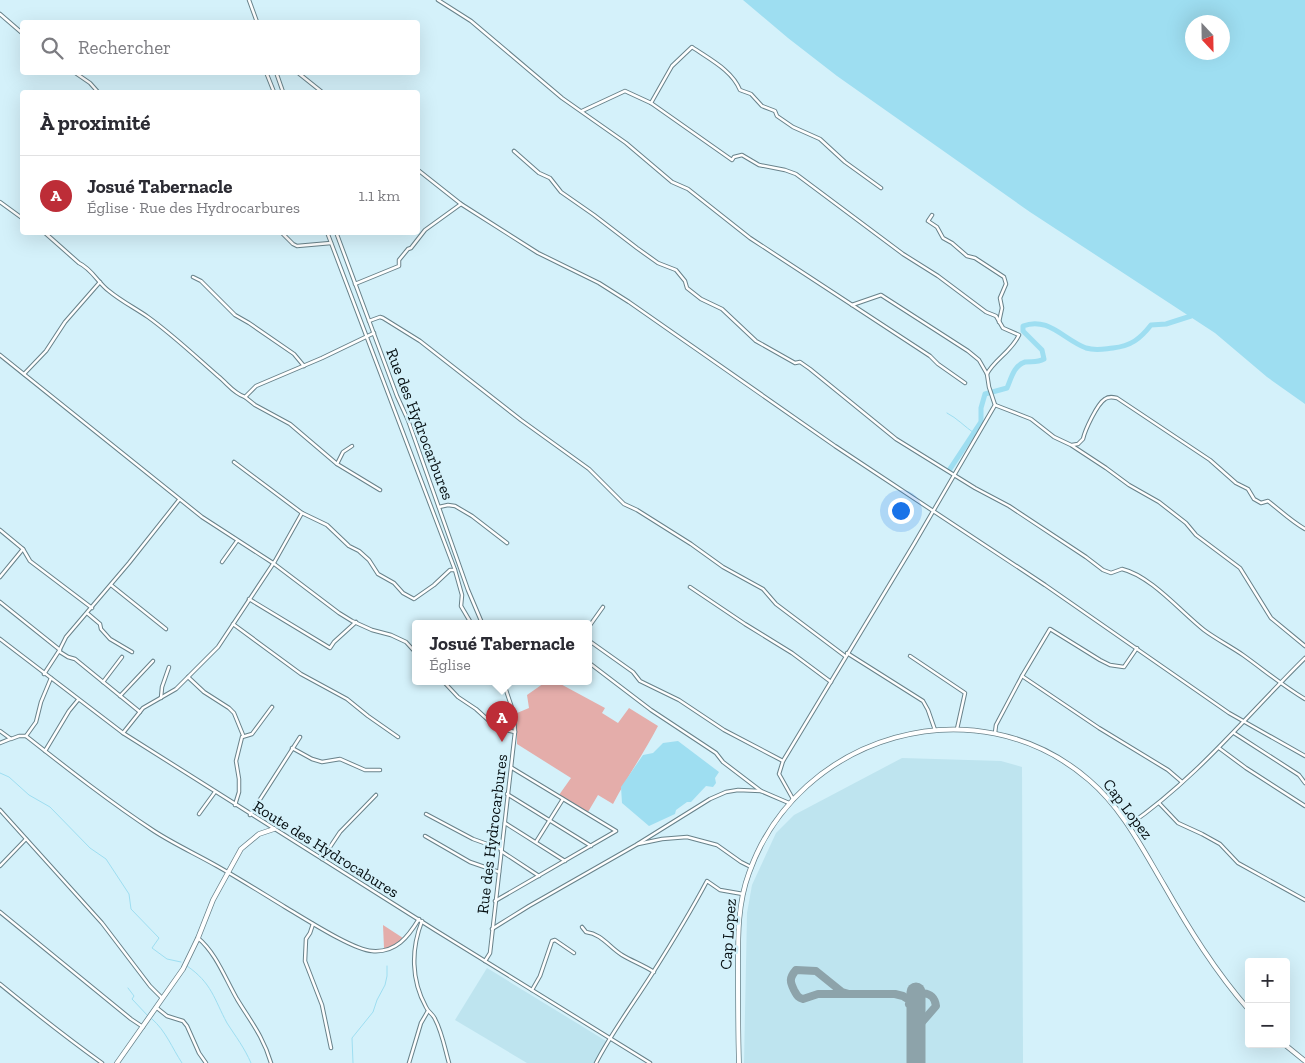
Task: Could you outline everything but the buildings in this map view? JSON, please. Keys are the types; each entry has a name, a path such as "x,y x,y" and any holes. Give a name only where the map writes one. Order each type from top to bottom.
{"street":[{"path":"249,0 256,20"},
{"path":"438,0 471,20 556,93 626,143 672,182 688,189 750,238 930,356 938,364 966,383"},
{"path":"0,14 20,32"},
{"path":"651,103 672,66 692,46 728,72 735,79 740,90 751,94 762,106 775,111 777,116 792,127 820,139 845,162 881,188"},
{"path":"78,75 96,90"},
{"path":"267,75 273,90"},
{"path":"277,75 282,90"},
{"path":"302,75 320,90"},
{"path":"582,112 625,91 651,103 732,160 734,157 742,155 759,165 796,174 903,254 938,276 986,312 996,316 1003,328 1019,335 1014,345 987,374"},
{"path":"514,151 539,173 550,178 561,192 629,242 658,263 676,270 685,280 687,288 701,299 722,309 756,341 795,364 800,362 896,439 953,475 1009,506 1103,570 1111,573 1122,569 1136,575 1153,586 1202,628 1256,664 1280,684 1305,699"},
{"path":"420,172 461,204 538,253 599,283 629,302 835,446 1045,585 1229,713 1305,756"},
{"path":"0,202 20,217"},
{"path":"355,284 398,266 407,249 412,247 424,230 461,204"},
{"path":"932,215 928,220 937,227 942,238 952,242 967,256 979,260 1004,278 1006,284 1000,298 1002,308 999,322"},
{"path":"47,235 79,263 85,266 108,291 148,317 180,342 235,393 290,424 337,464 380,490"},
{"path":"284,235 293,244 298,246 332,243"},
{"path":"329,235 455,570 462,595 462,606 469,620"},
{"name":"Rue des Hydrocarbures","path":"337,235 481,620"},
{"path":"193,277 201,281 235,315 294,354 304,366"},
{"path":"24,374 46,351 65,322 100,282"},
{"path":"852,305 881,295 968,352 978,360 987,374 988,387 995,405 1030,419 1054,437 1071,445 1129,485 1159,502 1186,523 1196,535 1233,563 1248,580 1271,618 1305,646"},
{"path":"369,321 383,318 420,341 521,420 588,469 624,504 637,510 691,544 723,567 763,589 776,604 846,654 923,701 935,730"},
{"path":"245,397 256,386 374,333"},
{"path":"0,354 202,518 273,563 339,613 372,630 400,639 412,649"},
{"path":"1071,445 1078,444 1084,439 1084,431 1103,401 1109,397 1117,398 1210,460 1236,483 1248,489 1254,499 1261,503 1268,501 1286,518 1305,529"},
{"path":"793,799 779,774 783,761 914,544 995,405"},
{"path":"337,464 343,452 352,446"},
{"path":"234,462 302,513 327,525 342,540 369,560 378,574 394,583 403,593 414,599 434,585 450,570 455,570"},
{"path":"422,482 430,480"},
{"path":"44,674 60,651 66,637 88,613 179,500"},
{"path":"439,508 448,505 455,506 472,516 508,543"},
{"path":"124,733 140,712 148,705 176,689 212,654 273,563 302,513"},
{"path":"0,530 23,549 30,561 92,608"},
{"path":"222,562 238,541"},
{"path":"0,577 23,549"},
{"path":"111,585 166,630"},
{"path":"690,586 745,624 792,653 831,682"},
{"path":"249,599 330,648 356,622"},
{"path":"0,602 68,658 75,659 140,712"},
{"path":"592,622 603,607"},
{"path":"88,613 100,624 101,629 110,639 132,652"},
{"path":"233,624 301,674 347,699 398,737"},
{"path":"995,733 996,725 1050,629 1110,665 1124,667 1137,648"},
{"name":"Route des Hydrocabures","path":"0,639 124,733 250,815 650,1063"},
{"path":"592,643 633,672 640,681 679,700 724,730 783,761"},
{"path":"910,656 965,693 957,729"},
{"path":"103,682 122,657"},
{"path":"1128,825 1159,803 1234,733 1305,658"},
{"path":"120,696 153,661"},
{"path":"592,665 651,710 716,753 723,762 761,791 789,803"},
{"path":"161,698 162,687 169,667"},
{"path":"1022,676 1098,728 1168,770 1182,782"},
{"path":"188,677 204,692 234,713 244,735 236,761 239,792 235,805"},
{"path":"26,736 36,722 41,702 51,678"},
{"path":"447,685 458,697 476,709 497,728 516,732"},
{"name":"Rue des Hydrocarbures","path":"485,961 490,953 507,794 516,732 514,714 504,685"},
{"path":"45,751 78,700"},
{"path":"244,735 252,734 272,707"},
{"name":"Cap Lopez","path":"739,1063 738,929 743,894 751,867 768,832 789,803 824,771 863,748 901,735 935,730 957,729 995,733 1033,745 1071,766 1102,792 1128,825 1199,944 1230,988 1245,1005"},
{"path":"0,731 11,739"},
{"path":"1234,733 1299,775 1305,783"},
{"path":"0,743 19,736 26,736 91,786 155,831 358,947 373,952 386,951 395,947 408,936 420,920"},
{"path":"250,815 300,737"},
{"path":"1219,747 1246,768 1305,806"},
{"path":"292,748 312,760 322,762 340,759 365,770 380,770"},
{"path":"495,901 616,831 512,768"},
{"path":"492,929 636,845 710,799 726,792 738,790 761,791"},
{"path":"199,814 215,792"},
{"path":"507,794 591,846"},
{"path":"322,859 340,832 376,795"},
{"path":"536,842 563,799"},
{"path":"1159,803 1178,823 1220,844 1240,864 1305,900"},
{"path":"0,810 102,923 150,986 163,999"},
{"path":"426,814 473,839 501,850 539,876"},
{"path":"504,822 565,860"},
{"path":"118,1062 183,969 213,900 241,849 259,834 274,829"},
{"path":"424,836 470,862 499,872"},
{"path":"636,845 662,839 687,838 717,845 751,867"},
{"path":"0,866 26,839"},
{"path":"596,1063 610,1038 654,972 707,881 720,890 743,894"},
{"path":"0,912 143,1027"},
{"path":"420,920 417,933 414,973 428,1010 435,1018 449,1063"},
{"path":"314,923 306,939 306,960 322,1005 331,1048"},
{"path":"582,927 586,932 606,941 622,955 654,972"},
{"path":"198,938 214,955 240,1004 257,1028 272,1063"},
{"path":"532,990 540,976 552,941 555,940 574,953"},
{"path":"0,984 102,1063"},
{"path":"157,1008 167,1016 183,1021 206,1063"},
{"path":"409,1063 428,1010"},
{"path":"738,1025 744,1024"},
{"path":"1289,1048 1305,1061"}],"shaded area":[{"path":"743,0 1305,0 1305,404 1267,377 1215,333 1030,212 837,76"},
{"path":"541,685 562,685 605,708 602,713 618,723 629,708 658,726 613,804 598,795 588,812 559,795 571,778 517,744 517,713 529,708 527,695"},
{"path":"678,741 719,772 715,778 716,783 713,787 706,786 691,802 687,802 676,810 675,814 649,826 622,803 621,787 643,755 653,753 663,743"},
{"path":"902,758 1001,761 1022,767 1023,1063 744,1063 747,913 752,885 776,833 794,815"},
{"path":"383,925 403,938 395,946 386,949 384,948"},
{"path":"487,968 606,1041 595,1063 527,1063 455,1020"}],"waterway":[{"path":"950,469 981,422 981,408 985,394 1007,388 1013,373 1021,364 1044,359 1042,350 1023,331 1023,326 1032,324 1048,326 1086,348 1100,350 1130,344 1139,338 1151,325 1166,324 1191,316"},
{"path":"947,413 974,433"},
{"path":"0,773 9,777 29,795 50,807 90,848 106,859 129,894 131,909 159,938 152,948 167,959 181,962"},
{"path":"187,966 207,985 251,1063"},
{"path":"353,1063 352,1038 373,1012 385,985 387,966"},
{"path":"128,988 134,996 132,999 148,1016"},
{"path":"152,1019 165,1034 182,1063"}],"taxiway":[{"path":"849,994 842,992 816,971 796,970 791,978 794,990 798,997 803,999 818,994 895,994 903,996 911,1001 912,1012 916,1018"},
{"path":"909,1004 915,996 924,993 935,1000 936,1006 916,1029"}],"runway":[{"path":"916,992 916,1063"}],"place":[{"name":"Josué Tabernacle","path":"502,742"}]}
